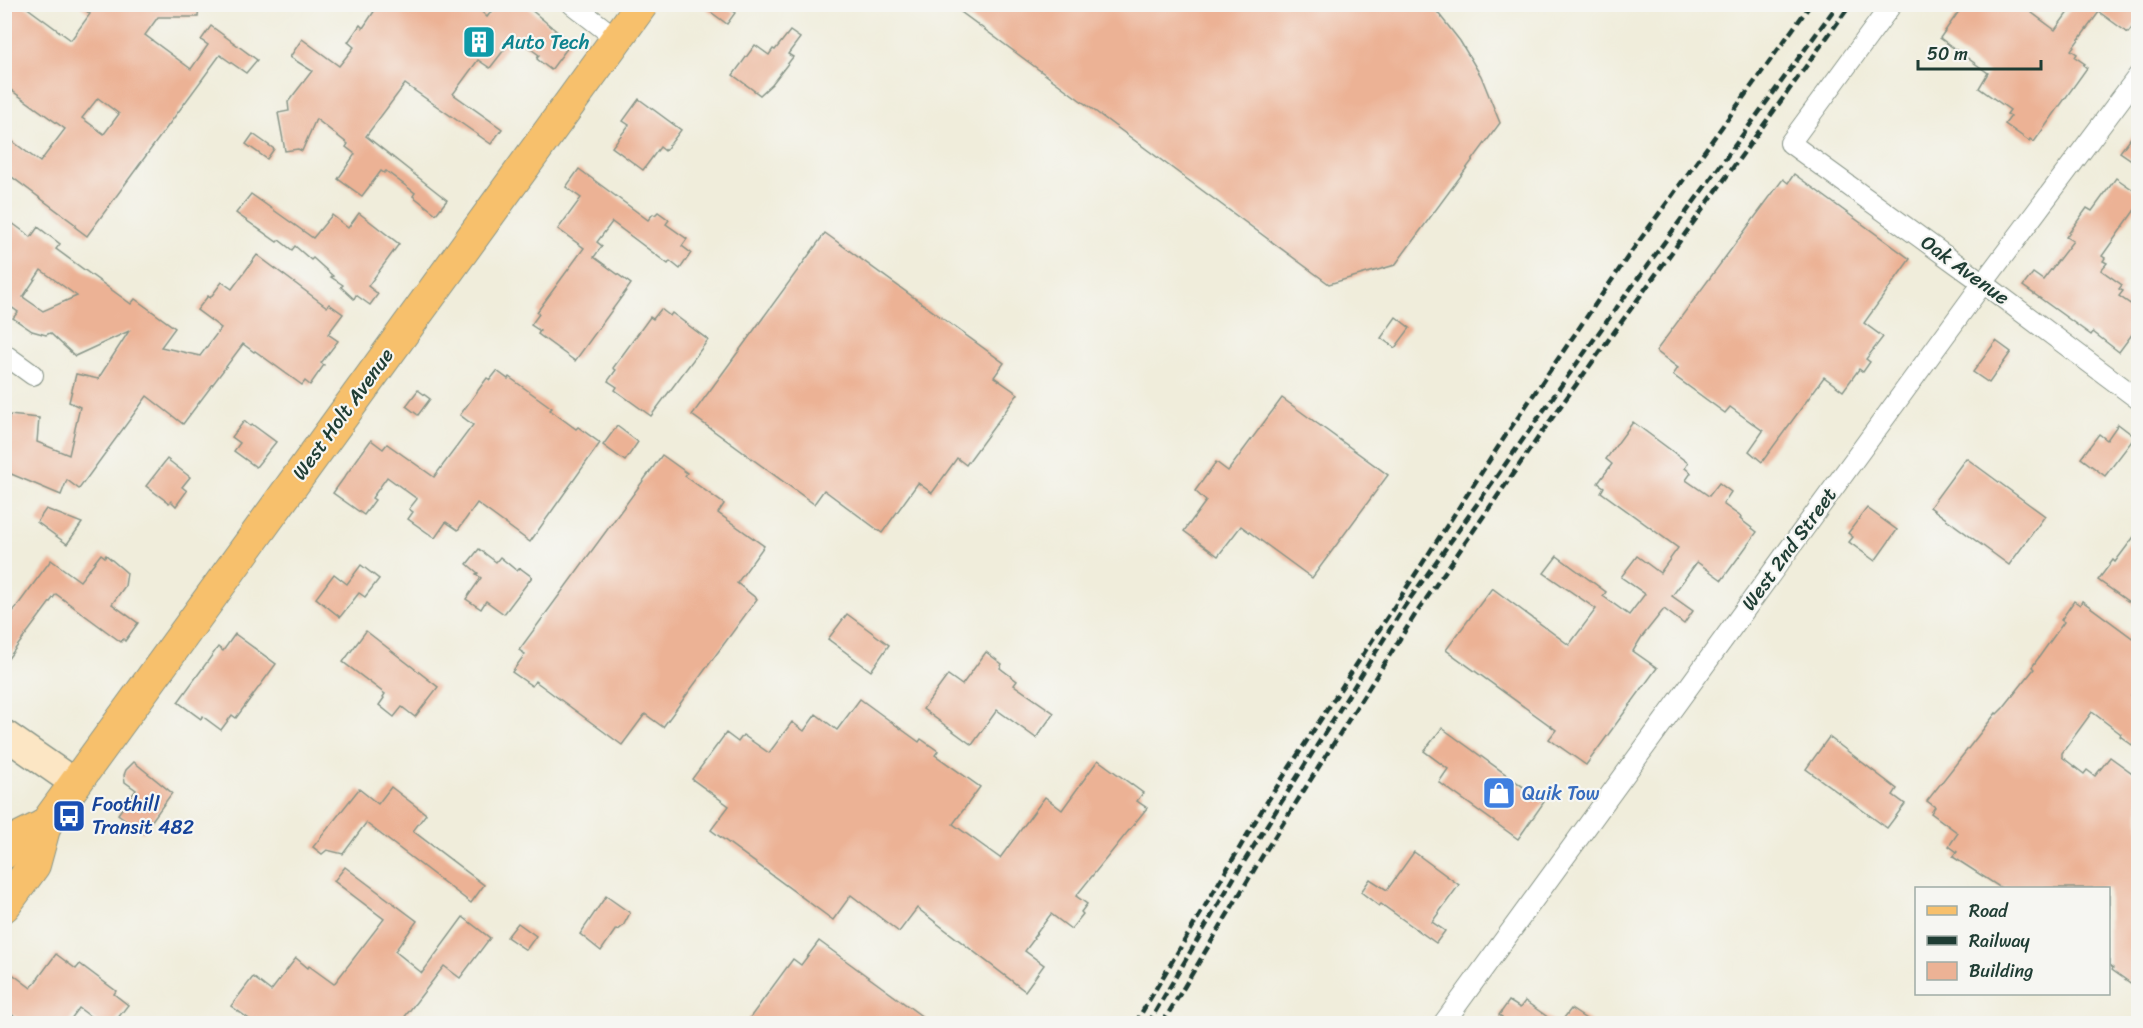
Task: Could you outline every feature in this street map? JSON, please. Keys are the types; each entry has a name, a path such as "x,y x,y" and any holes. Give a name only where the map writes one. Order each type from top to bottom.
{"main road":[{"name":"West Holt Avenue","path":"4,906 34,865 45,825 642,4"},
{"name":"West Holt Avenue","path":"4,853 13,842 45,825"}],"street":[{"path":"572,4 617,39"},
{"name":"Oak Avenue","path":"1892,4 1790,143 2139,399"},
{"name":"West 2nd Street","path":"1443,1023 1983,283 2139,76"},
{"path":"4,354 33,375"},
{"path":"4,734 76,784"}],"building":[{"path":"4,4 22,4 71,40 90,14 78,4 199,4 198,17 158,17 145,35 191,69 208,45 201,40 211,26 257,60 246,73 220,55 87,236 75,227 76,225 4,171 4,135 40,162 65,129 4,85","holes":["98,98 119,114 104,134 82,118"]},
{"path":"379,4 474,4 487,17 497,4 524,4 571,43 551,70 537,59 539,55 514,37 490,68 478,60 453,94 502,129 491,144 405,84 366,136 447,200 436,214 413,196 415,193 386,171 384,173 381,171 362,196 338,179 355,154 346,147 348,144 316,119 302,151 298,149 285,151 278,113 289,111 288,102 312,71 290,57 302,39 339,66 354,47 348,42 360,25 363,28"},
{"path":"700,4 724,4 735,13 727,24"},
{"path":"950,4 1431,4 1460,41 1481,76 1500,123 1395,265 1329,284"},
{"path":"1964,4 2020,4 2055,30 2074,4 2139,4 2139,19 2128,33 2099,12 2071,50 2077,54 2075,57 2087,68 2034,142 2005,124 2011,116 2007,114 2010,110 1979,88 1988,73 1940,38"},
{"path":"790,31 800,38 788,54 793,57 772,84 760,95 733,75 755,45 769,55"},
{"path":"639,99 681,130 665,151 660,147 643,170 612,147 629,125 623,121"},
{"path":"2139,127 2139,165 2120,152"},
{"path":"253,134 274,149 267,159 246,144"},
{"path":"579,169 648,220 658,212 669,220 666,224 687,239 682,246 691,253 680,269 670,261 668,264 612,222 597,242 602,246 594,257 631,284 575,361 538,334 540,331 531,325 539,314 537,312 584,248 558,229 581,198 566,187"},
{"path":"1794,174 1910,259 1864,323 1883,337 1866,359 1870,362 1863,372 1859,369 1843,391 1824,377 1762,462 1749,451 1763,431 1730,407 1725,413 1673,375 1678,368 1656,351 1783,179 1788,183"},
{"path":"2116,178 2139,194 2139,204 2102,256 2105,258 2103,261 2107,263 2101,270 2122,285 2119,289 2123,291 2119,296 2139,310 2139,325 2119,352 2093,332 2091,335 2023,286 2033,273 2043,280 2073,241 2066,237 2087,208 2092,211"},
{"path":"251,194 313,238 332,215 348,228 359,213 399,244 368,286 378,294 370,305 356,295 354,299 341,287 343,285 331,277 333,276 313,258 311,260 295,246 292,250 279,240 277,242 236,213"},
{"path":"4,217 31,237 38,227 60,244 56,249 131,304 135,299 175,328 161,347 200,356 221,328 197,310 222,282 232,289 257,255 327,307 329,304 343,314 328,334 338,341 321,363 324,365 310,385 305,381 302,385 243,344 183,424 147,396 79,489 67,480 61,495 4,471 9,415 39,418 37,442 69,455 80,407 69,402 76,374 98,379 129,331 75,356 50,333 46,335 32,331 13,318 18,312 4,302","holes":["41,270 77,296 43,311 23,297"]},
{"path":"825,233 1004,363 994,377 1018,394 966,465 957,458 932,493 918,483 882,533 824,490 814,504 692,415"},
{"path":"661,309 670,316 672,313 708,340 651,416 615,390 617,387 608,381 616,370 613,368 650,317 653,319"},
{"path":"1396,317 1410,328 1395,348 1381,338"},
{"path":"1996,341 2011,352 1989,383 1973,372"},
{"path":"497,371 552,408 550,410 576,429 578,427 600,443 530,542 477,503 458,530 446,522 435,538 408,519 413,512 409,509 417,499 387,477 372,498 375,500 364,515 333,493 371,440 383,449 387,444 434,477 473,425 460,415 487,378 490,380"},
{"path":"418,390 430,399 418,415 406,406"},
{"path":"1282,398 1388,475 1312,578 1241,526 1218,556 1184,531 1206,501 1195,491 1216,462 1228,471"},
{"path":"244,421 276,442 256,467 234,451 240,443 232,437"},
{"path":"1633,422 1688,463 1685,468 1691,473 1686,480 1709,496 1719,483 1731,492 1723,504 1757,532 1722,580 1697,562 1672,596 1693,611 1684,624 1664,609 1641,638 1633,651 1657,668 1586,765 1549,739 1556,730 1446,650 1492,588 1569,645 1596,609 1544,573 1557,556 1606,592 1603,596 1629,615 1645,594 1621,577 1637,556 1660,573 1678,548 1601,492 1604,487 1598,483 1612,464 1606,459"},
{"path":"2118,424 2135,437 2105,476 2081,458 2099,434 2107,440"},
{"path":"617,426 638,442 625,461 603,445"},
{"path":"662,455 687,473 685,476 724,504 718,513 764,546 737,583 757,599 663,727 645,714 622,745 535,681 532,686 512,672 525,654 519,650"},
{"path":"1966,458 2045,516 2009,565 1930,507"},
{"path":"167,459 190,477 182,487 187,491 176,506 146,486"},
{"path":"1867,508 1897,530 1875,561 1849,542 1853,537 1848,533"},
{"path":"46,509 82,523 67,544 37,522"},
{"path":"2139,530 2139,609 2098,580"},
{"path":"479,549 496,562 500,557 517,571 520,568 532,577 504,614 486,601 481,609 466,599 481,578 467,564"},
{"path":"101,554 105,557 106,555 127,573 125,586 112,604 138,623 125,641 123,639 121,642 56,594 4,664 4,607 12,613 51,560 80,581"},
{"path":"361,565 379,579 365,597 359,593 340,617 316,598 334,574 347,584"},
{"path":"2074,601 2080,605 2082,601 2139,643 2139,685 2131,695 2135,698 2131,703 2139,709 2139,735 2132,745 2092,712 2062,753 2062,757 2084,774 2087,770 2095,776 2110,757 2139,778 2139,989 2112,970 2110,966 2110,887 1999,887 1953,857 1957,852 1949,846 1958,833 1931,813 1935,807 1927,801 1996,713 2003,708 2034,669 2032,667 2064,622 2061,620"},
{"path":"847,614 889,645 871,671 828,639"},
{"path":"366,631 438,687 415,717 402,707 394,717 379,705 385,694 343,662"},
{"path":"235,634 276,664 236,718 232,715 221,730 178,702 218,647 223,651"},
{"path":"986,652 1002,664 1000,668 1017,681 1014,685 1054,713 1036,738 997,710 972,745 923,709 948,675 962,685"},
{"path":"860,699 919,742 921,739 938,751 935,755 980,787 953,824 1000,858 1045,797 1062,810 1098,760 1143,793 1137,801 1147,808 1076,896 1087,904 1081,912 1083,914 1071,929 1051,914 1025,951 1044,965 1025,991 917,908 899,932 851,895 833,920 711,830 729,806 692,779 726,733 738,742 743,735 769,753 792,722 804,731 816,714 837,730"},
{"path":"1442,728 1544,802 1518,839 1439,782 1448,769 1424,751"},
{"path":"1829,737 1897,789 1893,795 1905,804 1887,828 1806,769"},
{"path":"134,762 172,793 143,833 118,814 136,790 125,782 124,775"},
{"path":"391,787 426,814 413,831 484,885 471,903 366,823 343,854 327,850 322,854 313,847 359,789 378,804"},
{"path":"1414,852 1459,885 1432,922 1445,931 1436,943 1361,892 1370,879 1387,890"},
{"path":"345,867 417,921 395,951 422,973 463,917 490,938 460,978 444,966 400,1023 255,1023 231,1006 253,977 271,991 296,958 334,984 384,919 334,881"},
{"path":"606,896 630,913 623,926 616,929 601,951 580,934"},
{"path":"518,923 536,936 526,950 507,937"},
{"path":"819,941 931,1023 746,1023 793,959 801,965"},
{"path":"56,954 76,969 80,964 116,991 114,994 128,1005 114,1023 99,1023 79,1008 68,1023 24,1023 4,1009 4,981 11,973 31,988"},
{"path":"1509,1001 1520,1008 1525,1001 1556,1023 1498,1023 1502,1017 1499,1015"},
{"path":"1571,1009 1592,1023 1560,1023"}],"railway":[{"path":"1135,1024 1265,805 1506,435 1629,255 1811,4"},
{"path":"1148,1024 1235,876 1404,607 1612,314 1838,4"},
{"path":"1162,1024 1263,855 1415,615 1542,432 1851,4"}],"place":[{"name":"Auto Tech","path":"479,42"},
{"name":"Quik Tow","path":"1499,793"},
{"name":"Foothill Transit 482","path":"69,816"}]}
